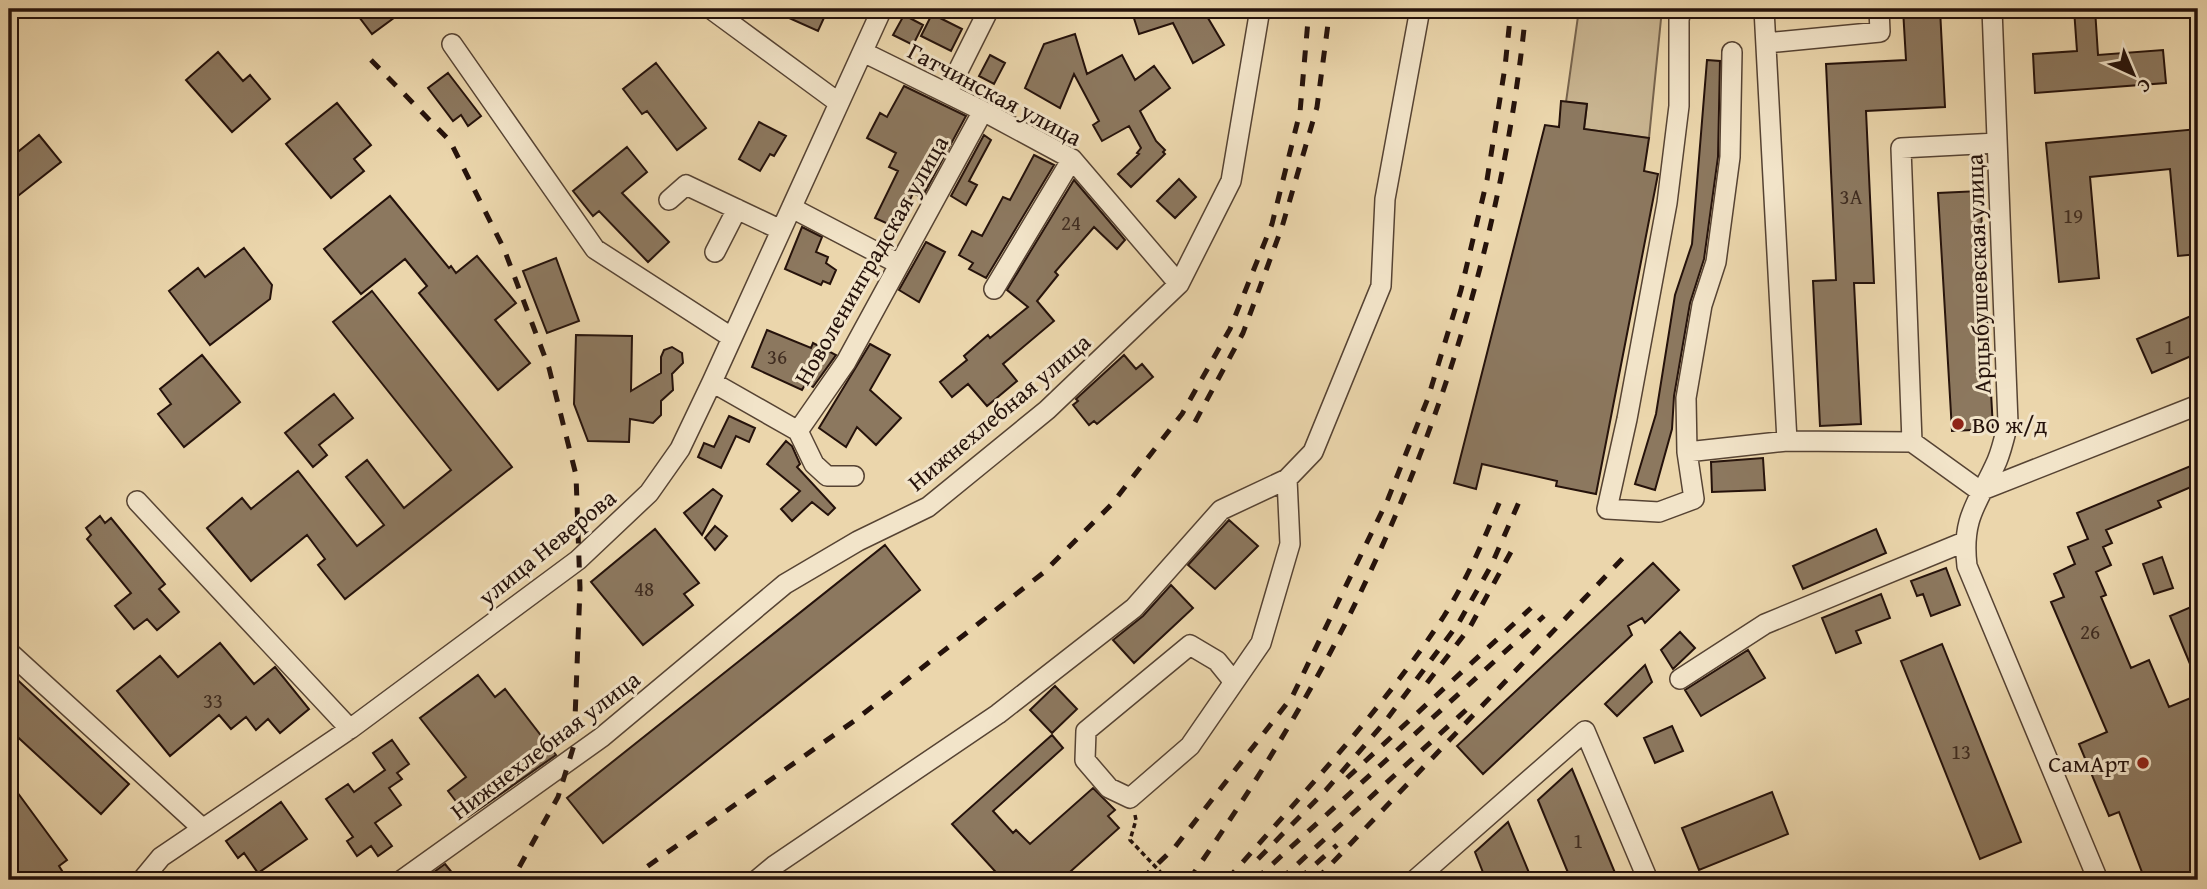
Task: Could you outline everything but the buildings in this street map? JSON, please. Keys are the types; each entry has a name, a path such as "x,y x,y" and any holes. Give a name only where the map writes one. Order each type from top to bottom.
{"street":[{"path":"711,9 839,103"},
{"name":"улица Неверова","path":"142,880 161,857 350,729 578,560 649,493 680,449 882,9"},
{"path":"947,93 989,9"},
{"name":"Нижнехлебная улица","path":"402,880 602,737 785,584 858,541 928,507 1047,410 1179,284 1231,181 1260,9"},
{"path":"757,880 775,865 998,715 1134,608 1221,510 1287,479 1313,452 1381,286 1385,199 1420,9"},
{"path":"1681,9 1679,106 1667,203 1627,419 1607,509 1659,512 1694,499 1686,452 1686,398 1702,305 1716,262 1730,157 1732,52"},
{"path":"1764,9 1787,441"},
{"path":"1766,43 1880,32 1879,9"},
{"name":"Арцыбушевская улица","path":"1992,9 2008,423 1998,459 1980,491 1970,517 1964,541 1967,566 2098,880"},
{"path":"452,44 595,249 731,337"},
{"name":"Гатчинская улица","path":"863,52 984,111 1072,159 1179,284"},
{"name":"Новоленинградская улица","path":"798,431 846,362 984,111"},
{"path":"1912,442 1901,148 1997,143"},
{"path":"994,289 1072,159"},
{"path":"669,200 686,185 781,230"},
{"path":"792,208 899,264"},
{"path":"715,252 737,209"},
{"path":"712,382 798,431 814,464 827,476 854,476"},
{"path":"1686,452 1787,441 1912,442 1980,491 2198,405"},
{"path":"1234,682 1217,661 1190,645 1086,731 1085,760 1109,788 1130,798 1190,746 1261,643 1290,544 1287,479"},
{"path":"137,501 350,729"},
{"path":"1680,679 1765,624 1964,541"},
{"path":"9,652 202,828"},
{"path":"1415,880 1585,731 1648,880"}],"path":[{"path":"1130,798 1136,820 1130,840 1168,880"}],"shaded area":[{"path":"1579,9 1662,9 1649,138 1584,129 1587,104 1566,102"}],"railway":[{"path":"628,880 854,721 1043,573 1111,505 1182,414 1230,329 1272,224 1300,112 1309,9"},
{"path":"1195,422 1243,333 1282,227 1317,107 1330,9"},
{"path":"1141,880 1175,847 1292,697 1388,499 1428,398 1461,290 1487,180 1505,67 1511,9"},
{"path":"1189,880 1254,783 1314,683 1384,542 1414,469 1442,395 1486,243 1517,88 1526,9"},
{"path":"371,60 450,141 504,249 549,368 576,475 580,588 574,745 558,797 512,880"},
{"path":"1227,880 1368,719 1420,651 1461,587 1502,496"},
{"path":"1258,859 1326,790 1384,723 1458,624 1491,566 1519,502"},
{"path":"1427,683 1470,627 1512,550"},
{"path":"1316,880 1623,558"},
{"path":"1347,778 1531,608"},
{"path":"1255,880 1544,616"},
{"path":"1280,880 1466,710"},
{"path":"1298,880 1337,845"}],"place":[{"name":"ВО ж/д","path":"1958,424"},
{"name":"СамАрт","path":"2143,763"}]}
